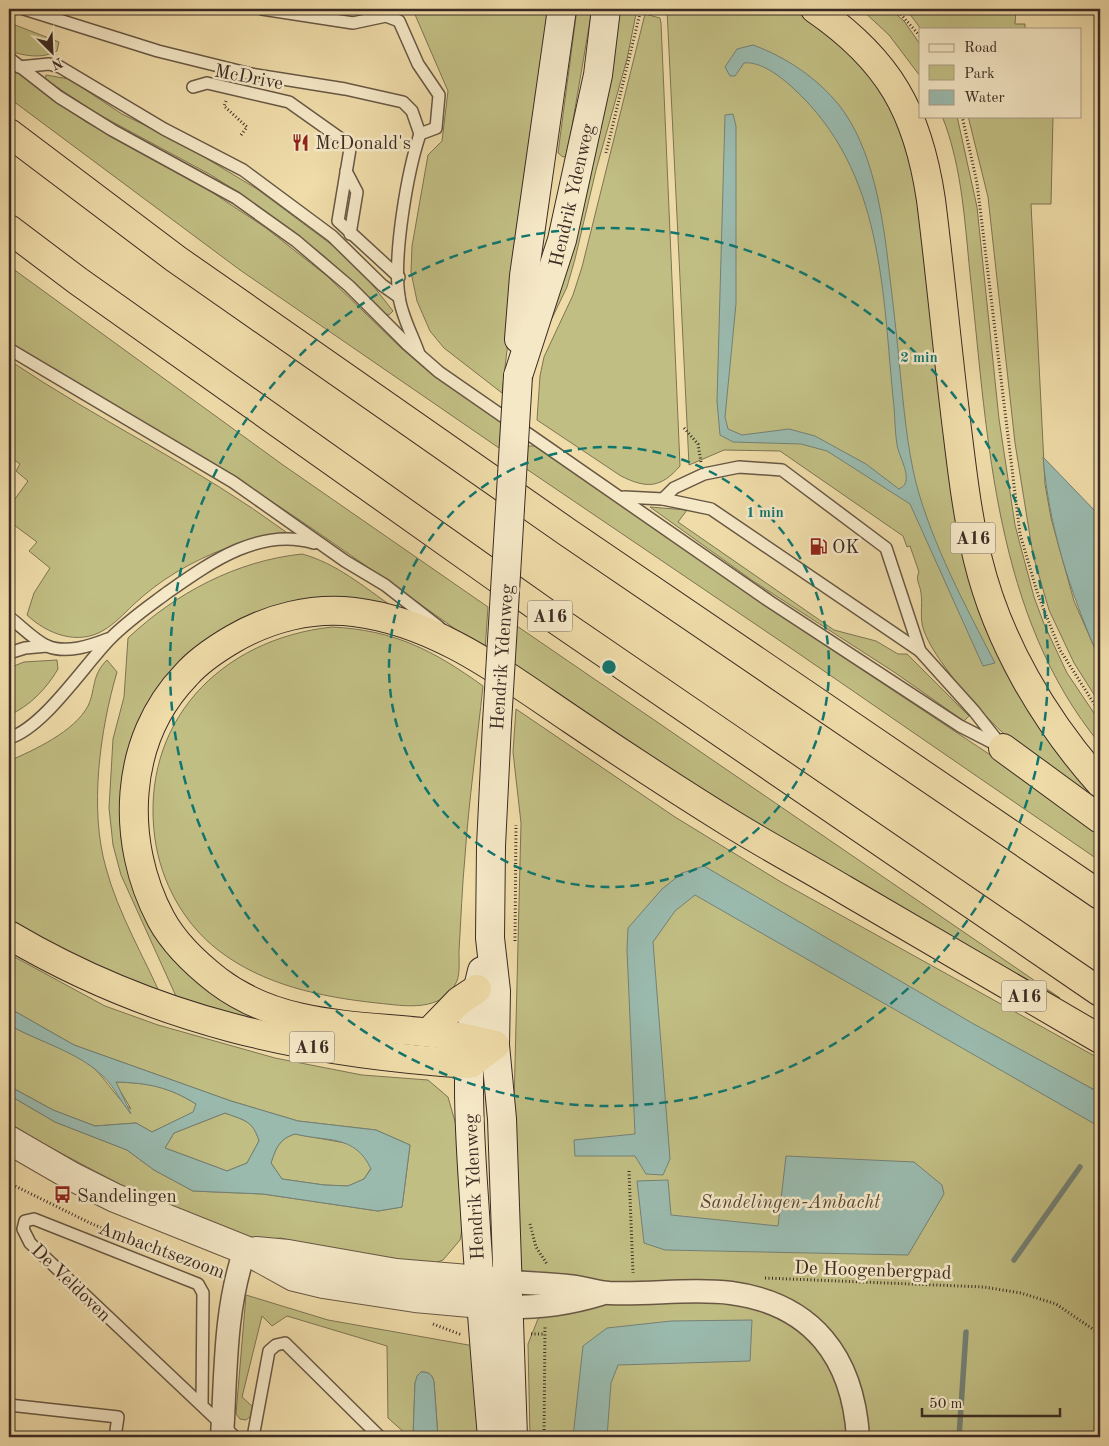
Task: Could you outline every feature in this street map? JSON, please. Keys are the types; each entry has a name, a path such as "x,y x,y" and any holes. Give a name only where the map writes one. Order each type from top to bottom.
{"highway":[{"name":"A16","path":"815,9 848,32 889,78 918,137 926,167 931,200 965,498 978,561 1012,653 1057,728 1100,783"},
{"path":"9,133 145,237 567,532 1100,895"},
{"name":"A16","path":"9,228 78,281 552,617 1100,992"},
{"name":"A16","path":"479,1049 429,1032 330,1025 270,1009 234,992 188,956 162,921 145,881 136,842 132,806 135,784 143,745 159,712 184,676 212,651 248,630 283,617 314,611 351,611 402,624 472,652 736,826 1100,1039"},
{"path":"1003,748 1100,819"},
{"name":"A16","path":"9,935 41,954 152,1004 239,1030 346,1053 479,1049"},
{"path":"429,1032 459,1000 477,989"}],"main road":[{"name":"Hendrik Ydenweg","path":"513,1437 502,1119 479,1049 496,991 490,938 497,723 524,276 562,9"},
{"name":"Hendrik Ydenweg","path":"518,376 562,240 596,84 606,9"},
{"name":"Hendrik Ydenweg","path":"490,938 477,989 479,1049 470,1144 492,1437"},
{"name":"Ambachtsezoom","path":"9,1140 73,1177 115,1198 245,1250 288,1254 396,1273 480,1291 508,1294"}],"street":[{"name":"De Veldoven","path":"227,1433 232,1300 236,1277 245,1250"},
{"path":"508,1294 554,1306 607,1293 636,1280 757,1298 784,1309 825,1340 844,1369 856,1408 858,1437"}],"lane":[{"path":"24,9 158,51 232,70 370,94 403,102 412,112 420,134 414,150 398,251 399,297 420,356"},
{"path":"262,9 353,23 386,16 399,22 418,64 439,95 436,128 420,134"},
{"path":"9,58 42,85 112,130 178,165 251,208 349,286 420,356 476,398 769,600 960,726 1003,748"},
{"path":"19,67 49,64 60,67 164,129 243,170 332,236 382,285 399,297"},
{"name":"McDrive","path":"193,87 207,83 289,102 344,141 350,149 338,221 399,277"},
{"name":"A16","path":"9,349 233,482 324,546 385,585 472,652"},
{"path":"662,499 674,488 704,474 739,467 782,470 886,548 920,651"},
{"path":"622,497 662,499 711,509 920,651 974,711 1003,748"},
{"name":"A16","path":"9,738 36,722 110,639 151,605 220,557 250,545 272,540 299,539 324,546"},
{"path":"9,618 47,646"},
{"name":"A16","path":"9,653 25,648 47,646 66,649 87,648 110,639"},
{"name":"De Veldoven","path":"202,1404 203,1293 198,1284 34,1219 25,1221 23,1229 30,1243 202,1404 227,1433"},
{"path":"252,1437 269,1351 276,1345 285,1343 380,1437"},
{"path":"9,1406 118,1417 115,1437"}],"path":[{"path":"896,9 919,35"},
{"path":"234,118 247,127 241,135"},
{"path":"962,118 977,183 1020,534 1038,595 1060,650 1100,713"},
{"path":"684,428 698,444 704,474"},
{"path":"629,1171 636,1280"},
{"name":"Ambachtsezoom","path":"9,1184 90,1223 132,1240"},
{"name":"Ambachtsezoom","path":"173,1257 203,1262 236,1277"},
{"name":"De Hoogenbergpad","path":"760,1278 984,1287 1021,1293 1056,1304 1100,1334"},
{"path":"544,1437 545,1334"}],"green space":[{"path":"407,9 555,9 520,239 502,393 444,348 430,331 417,301 411,272 412,246 428,155 442,141 448,91 413,10"},
{"path":"577,9 592,9 570,138 566,156 563,157 558,153"},
{"path":"612,9 637,9 627,59 596,170 575,259 567,287 544,335"},
{"path":"667,9 809,9 829,20 909,123 972,553 1100,796 1100,813 1037,763 997,728 961,688 942,663 924,631 918,580 919,572 910,546 907,547 903,536 780,451 724,450 689,465"},
{"path":"861,9 890,9 904,21 919,43 919,75 889,35"},
{"path":"906,9 1016,9 1015,24 1025,24 1025,28 920,28"},
{"path":"9,14 14,17 10,23 59,42 57,51 51,54 34,56 10,51"},
{"path":"645,14 660,18 661,23 680,466 666,479 653,484 639,483 621,476 537,420 540,376 544,357 573,295 582,267"},
{"path":"9,66 86,122 198,183 266,228 327,276 401,348 431,374 502,422 499,448 240,270 9,98"},
{"path":"46,75 69,79 122,114 181,143 257,189 332,245 371,283 393,311 389,315 386,314 323,255 236,191 211,175 96,113 45,79"},
{"path":"943,118 957,118 977,207 999,419 1015,525 1034,597 1044,624 1067,673 1100,722 1100,744 1065,694 1038,640 1018,584 1002,525 984,404 962,198 955,156"},
{"path":"968,118 1053,118 1051,204 1031,204 1045,484 1051,518 1074,601 1100,660 1100,704 1074,663 1049,610 1033,555 1015,443 988,197"},
{"path":"9,266 283,465 488,607 485,650 332,542 239,480 9,343"},
{"path":"9,360 218,486 286,532 257,538 229,547 188,565 169,576 119,619 94,635 84,637 63,636 44,628 27,615 34,593 50,568 29,551 37,542 14,525 9,532 9,507 28,481 16,471 20,464 9,456 9,436 15,428 9,424"},
{"path":"526,446 536,446 778,614 992,756 1100,835 1100,861 525,468"},
{"path":"650,507 687,510 678,522 834,630 876,641 898,654 907,654 969,716 964,721 894,672 753,581"},
{"path":"302,554 338,569 393,607 340,601 179,672 127,833 207,980 453,1042 445,1057 180,1005 121,875 113,845 109,808 113,739 124,697 128,638 166,607 208,582 254,564"},
{"path":"514,624 1060,998 762,829 510,667"},
{"path":"332,627 375,632 412,644 447,662 483,686 462,892 459,974 457,981 450,991 433,1003 411,1006 335,997 273,981 254,972 218,950 194,927 176,900 162,870 155,839 153,797 160,759 174,724 196,694 223,669 255,649 292,635"},
{"path":"57,660 58,669 43,690 24,707 9,715 9,668 24,662"},
{"path":"107,660 117,672 106,719 99,770 98,821 101,845 117,902 163,1000 9,926 9,761 53,739 82,715 88,706 98,672"},
{"name":"Sandelingen-Ambacht","path":"516,709 675,817 781,882 1100,1059 1100,1093 707,883 1100,1109 1100,1437 575,1437 574,1430 573,1437 530,1437 528,1344 540,1314 534,1279 517,1267 513,1145 521,823 513,752"},
{"path":"9,954 105,1006 158,1025 275,1058 362,1075 428,1080 448,1097 456,1125 463,1225 460,1240 443,1260 417,1269 281,1238 255,1240 155,1203 42,1143 9,1123 9,1095 55,1122 127,1150 154,1170 193,1191 263,1194 378,1211 402,1207 410,1145 376,1130 298,1121 231,1101 74,1045 9,1008"},
{"path":"9,1025 72,1054 89,1064 131,1109 115,1082 138,1083 166,1089 196,1104 194,1112 152,1132 136,1123 95,1126 53,1110 9,1086"},
{"path":"225,1113 247,1122 257,1134 259,1141 247,1163 227,1171 165,1148 174,1133"},
{"path":"295,1134 351,1144 364,1154 371,1168 364,1179 348,1186 324,1185 282,1179 271,1163 282,1141"},
{"path":"246,1295 328,1320 474,1346 478,1437 438,1437 434,1382 430,1374 421,1372 415,1383 413,1437 406,1437 406,1434 388,1418 387,1346 287,1316 272,1326 262,1316 242,1397 253,1407 251,1416 246,1420 240,1419 236,1414"}],"water":[{"path":"753,45 789,62 811,77 839,105 851,122 860,141 880,206 906,427 916,483 931,530 961,597 995,663 983,666 910,504 827,451 801,444 733,442 720,435 717,401 725,115 733,114 736,126 736,304 725,417 728,429 742,435 789,429 815,436 866,464 899,489 906,481 906,472 896,440 881,278 874,236 862,196 846,157 823,121 793,88 764,67 750,63 744,63 735,76 730,76 725,67 737,49"},
{"path":"1043,457 1098,514 1100,519 1100,646 1098,656 1078,607 1062,559 1050,509"},
{"path":"704,866 972,1023 1100,1093 1100,1127 695,895 675,911 653,942 670,1159 663,1175 646,1174 635,1156 575,1156 574,1140 635,1134 627,950 628,928 662,889 682,873"},
{"path":"9,1008 74,1045 231,1101 298,1121 376,1130 410,1145 402,1207 378,1211 263,1194 193,1191 154,1170 127,1150 55,1122 9,1095 9,1086 53,1110 95,1126 136,1123 152,1132 193,1112 196,1104 158,1087 138,1083 116,1082 131,1114 108,1081 94,1068 71,1054 9,1025","holes":["225,1113 247,1122 257,1134 259,1141 247,1163 227,1171 165,1148 174,1133","295,1134 339,1141 348,1145 357,1150 371,1169 364,1179 348,1186 324,1185 282,1179 271,1163 282,1141"]},
{"path":"786,1156 914,1162 942,1185 944,1194 908,1255 665,1250 644,1243 637,1181 668,1180 671,1215 778,1226"},
{"path":"752,1320 750,1361 618,1365 611,1383 607,1437 573,1437 583,1346 607,1328 671,1321"},
{"path":"421,1372 430,1374 434,1382 438,1437 413,1437 415,1383 417,1376"}],"waterway":[{"path":"1014,1260 1080,1167"},
{"path":"959,1437 966,1332"}],"place":[{"name":"McDonald's","path":"301,142"},
{"name":"OK","path":"818,546"},
{"name":"Sandelingen","path":"63,1195"}]}
